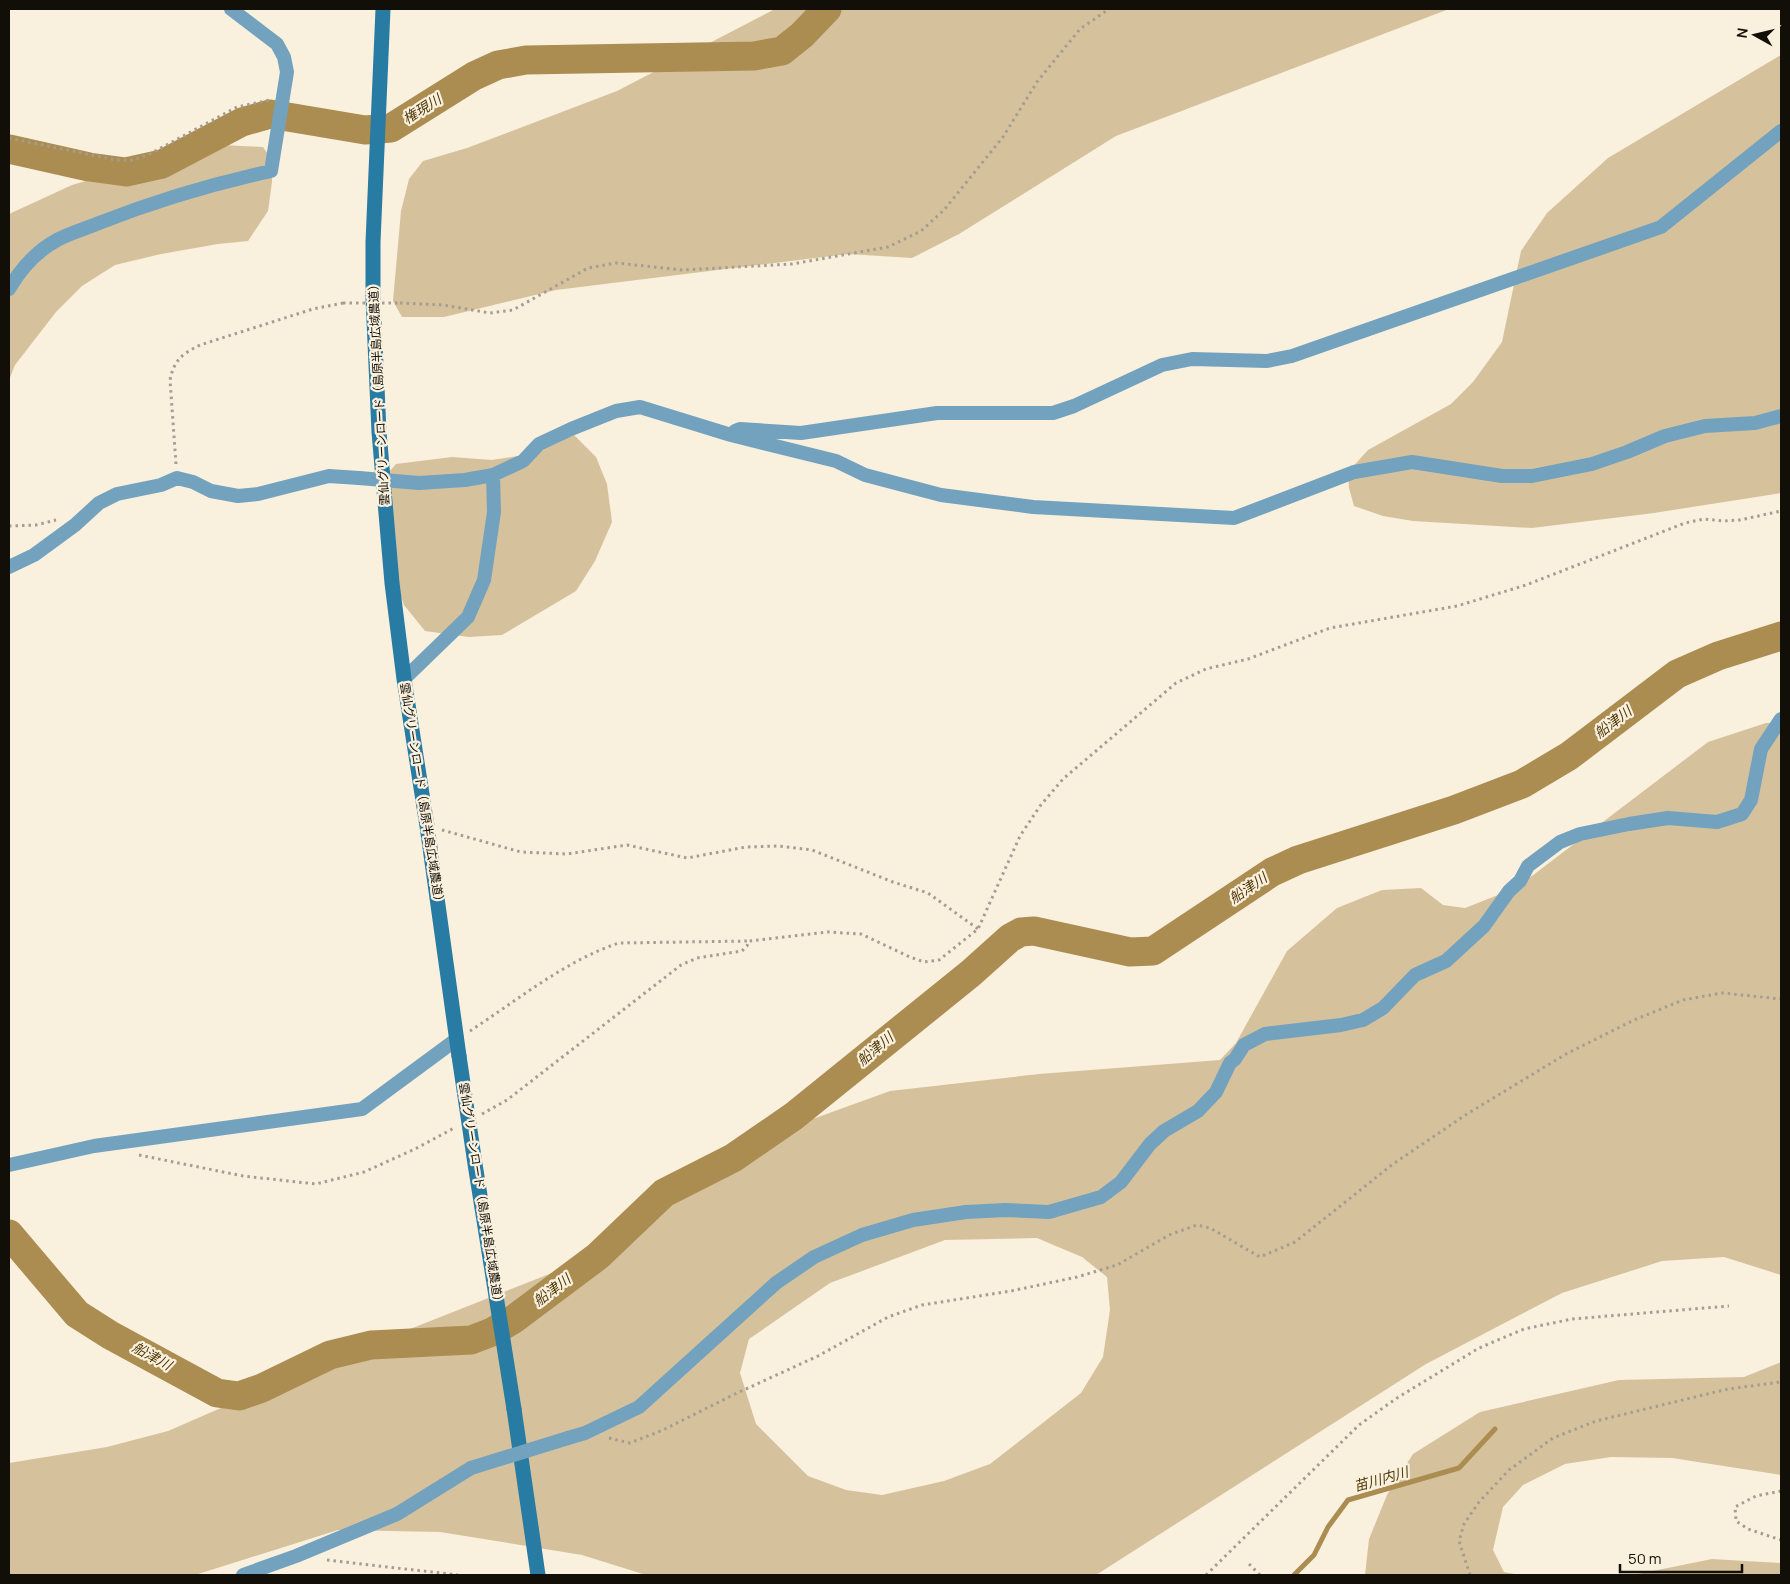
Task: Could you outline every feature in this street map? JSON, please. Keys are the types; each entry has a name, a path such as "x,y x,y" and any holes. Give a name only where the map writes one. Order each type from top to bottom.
{"street":[{"path":"9,288 14,279 33,258 56,241 130,211 227,181 271,171 287,72 284,57 277,44 231,9"},
{"name":"雲仙グリーンロード（島原半島広域農道）","path":"383,9 372,242 379,432 392,583 404,679 427,826 474,1164 514,1409 538,1575"},
{"path":"731,435 735,431 740,430 801,433 937,413 1053,413 1074,406 1162,365 1192,358 1267,361 1292,356 1661,227 1781,131"},
{"path":"9,567 34,555 83,518 99,503 117,494 160,485 177,478 193,482 211,491 238,496 258,494 330,476 419,483 466,480 493,475 523,461 540,444 616,411 640,408 731,435 836,461 865,475 941,494 1033,508 1234,518 1292,494 1354,472 1412,462 1502,476 1532,476 1592,464 1665,436 1705,426 1755,423 1781,416"},
{"path":"404,679 468,617 484,580 494,512 493,475"},
{"path":"243,1575 296,1556 398,1514 471,1468 584,1433 639,1407 776,1283 814,1257 862,1235 913,1220 966,1212 1005,1210 1049,1212 1101,1197 1121,1182 1150,1144 1164,1131 1198,1111 1216,1092 1230,1063 1236,1059 1244,1045 1265,1034 1341,1025 1363,1020 1383,1008 1415,975 1446,961 1484,926 1509,891 1520,881 1528,866 1560,842 1580,834 1668,818 1717,822 1742,814 1751,800 1761,749 1781,719"},
{"path":"9,1165 94,1146 362,1109 457,1039"}],"path":[{"path":"177,478 170,380 173,368 178,360 188,351 200,345 313,308 343,303 443,305 490,313 514,310 588,268 616,263 683,270 792,264 888,247 921,231 944,210 1004,137 1038,82 1080,29 1109,9"},
{"path":"9,138 100,158 132,160 148,155 237,108 270,100 282,105"},
{"path":"457,1039 564,969 607,946 619,942 749,941 828,932 861,934 924,962 939,960 978,929 1020,836 1040,806 1063,780 1176,684 1206,669 1248,659 1330,628 1456,606 1526,585 1685,523 1704,519 1723,522 1740,520 1781,511"},
{"path":"9,526 36,525 73,516 83,518"},
{"path":"427,826 521,852 567,854 627,845 687,858 746,847 778,846 812,850 893,882 928,893 978,929"},
{"path":"473,1118 507,1100 681,965 697,958 742,952 749,941"},
{"path":"630,1443 663,1430 818,1356 888,1317 922,1305 1011,1291 1077,1277 1117,1264 1169,1235 1197,1225 1210,1228 1260,1257 1277,1251 1295,1242 1394,1164 1467,1114 1566,1054 1634,1020 1683,1000 1722,993 1781,999"},
{"path":"131,1154 243,1176 316,1184 364,1172 415,1149 457,1127"},
{"path":"1206,1575 1359,1425 1478,1348 1524,1329 1572,1319 1729,1306"},
{"path":"1470,1575 1459,1541 1464,1524 1479,1502 1509,1470 1554,1438 1596,1421 1728,1389 1781,1382"},
{"path":"1781,1491 1756,1496 1735,1507 1736,1520 1748,1529 1781,1540"},
{"path":"325,1559 458,1575"},
{"path":"1249,1564 1260,1575"}],"shaded area":[{"path":"775,9 1449,9 1116,136 959,234 912,258 848,254 556,290 444,317 402,317 393,301 401,211 409,179 423,161 467,148 617,91"},
{"path":"1781,55 1781,493 1654,513 1532,528 1413,521 1383,516 1354,506 1349,488 1348,472 1368,450 1451,404 1473,382 1502,342 1521,251 1547,213 1608,158"},
{"path":"223,145 263,147 272,160 272,182 268,211 248,241 161,254 115,265 82,286 56,312 15,365 9,380 9,214 72,185 165,158"},
{"path":"574,435 596,457 607,484 612,522 595,561 576,591 502,635 469,637 425,631 404,605 391,570 382,480 396,464 452,457 492,460 518,456"},
{"path":"1766,723 1781,723 1781,1275 1724,1257 1662,1261 1562,1293 1426,1364 1096,1575 646,1575 582,1555 440,1532 338,1530 195,1575 9,1575 9,1463 107,1447 168,1431 329,1361 562,1269 742,1163 810,1120 890,1091 1039,1074 1220,1060 1236,1043 1287,951 1337,908 1382,890 1421,888 1443,905 1465,908 1516,888 1708,742","holes":["1037,1238 1082,1257 1107,1277 1110,1310 1103,1357 1081,1393 990,1464 944,1481 882,1495 846,1490 808,1476 756,1424 740,1373 749,1339 830,1283 945,1240"]},
{"path":"1781,1362 1781,1475 1672,1458 1611,1457 1565,1464 1523,1485 1503,1507 1493,1550 1504,1572 1520,1575 1365,1575 1369,1539 1387,1495 1413,1454 1480,1412 1619,1380 1744,1377"},
{"path":"1712,1559 1781,1563 1781,1575 1633,1575"}],"waterway":[{"name":"権現川","path":"9,149 89,167 126,172 162,164 242,122 270,114 365,130 391,128 474,76 498,65 526,60 754,56 782,51 802,35 827,9"},
{"name":"船津川","path":"9,1234 77,1314 110,1335 217,1393 239,1396 262,1388 330,1355 371,1345 471,1340 492,1332 514,1319 598,1256 664,1193 733,1158 794,1116 971,973 1010,938 1021,932 1034,931 1130,952 1153,951 1272,872 1298,860 1454,810 1522,784 1569,756 1677,674 1718,656 1781,636"},
{"name":"苗川内川","path":"1294,1575 1314,1555 1328,1527 1348,1500 1459,1468 1495,1429"}]}
